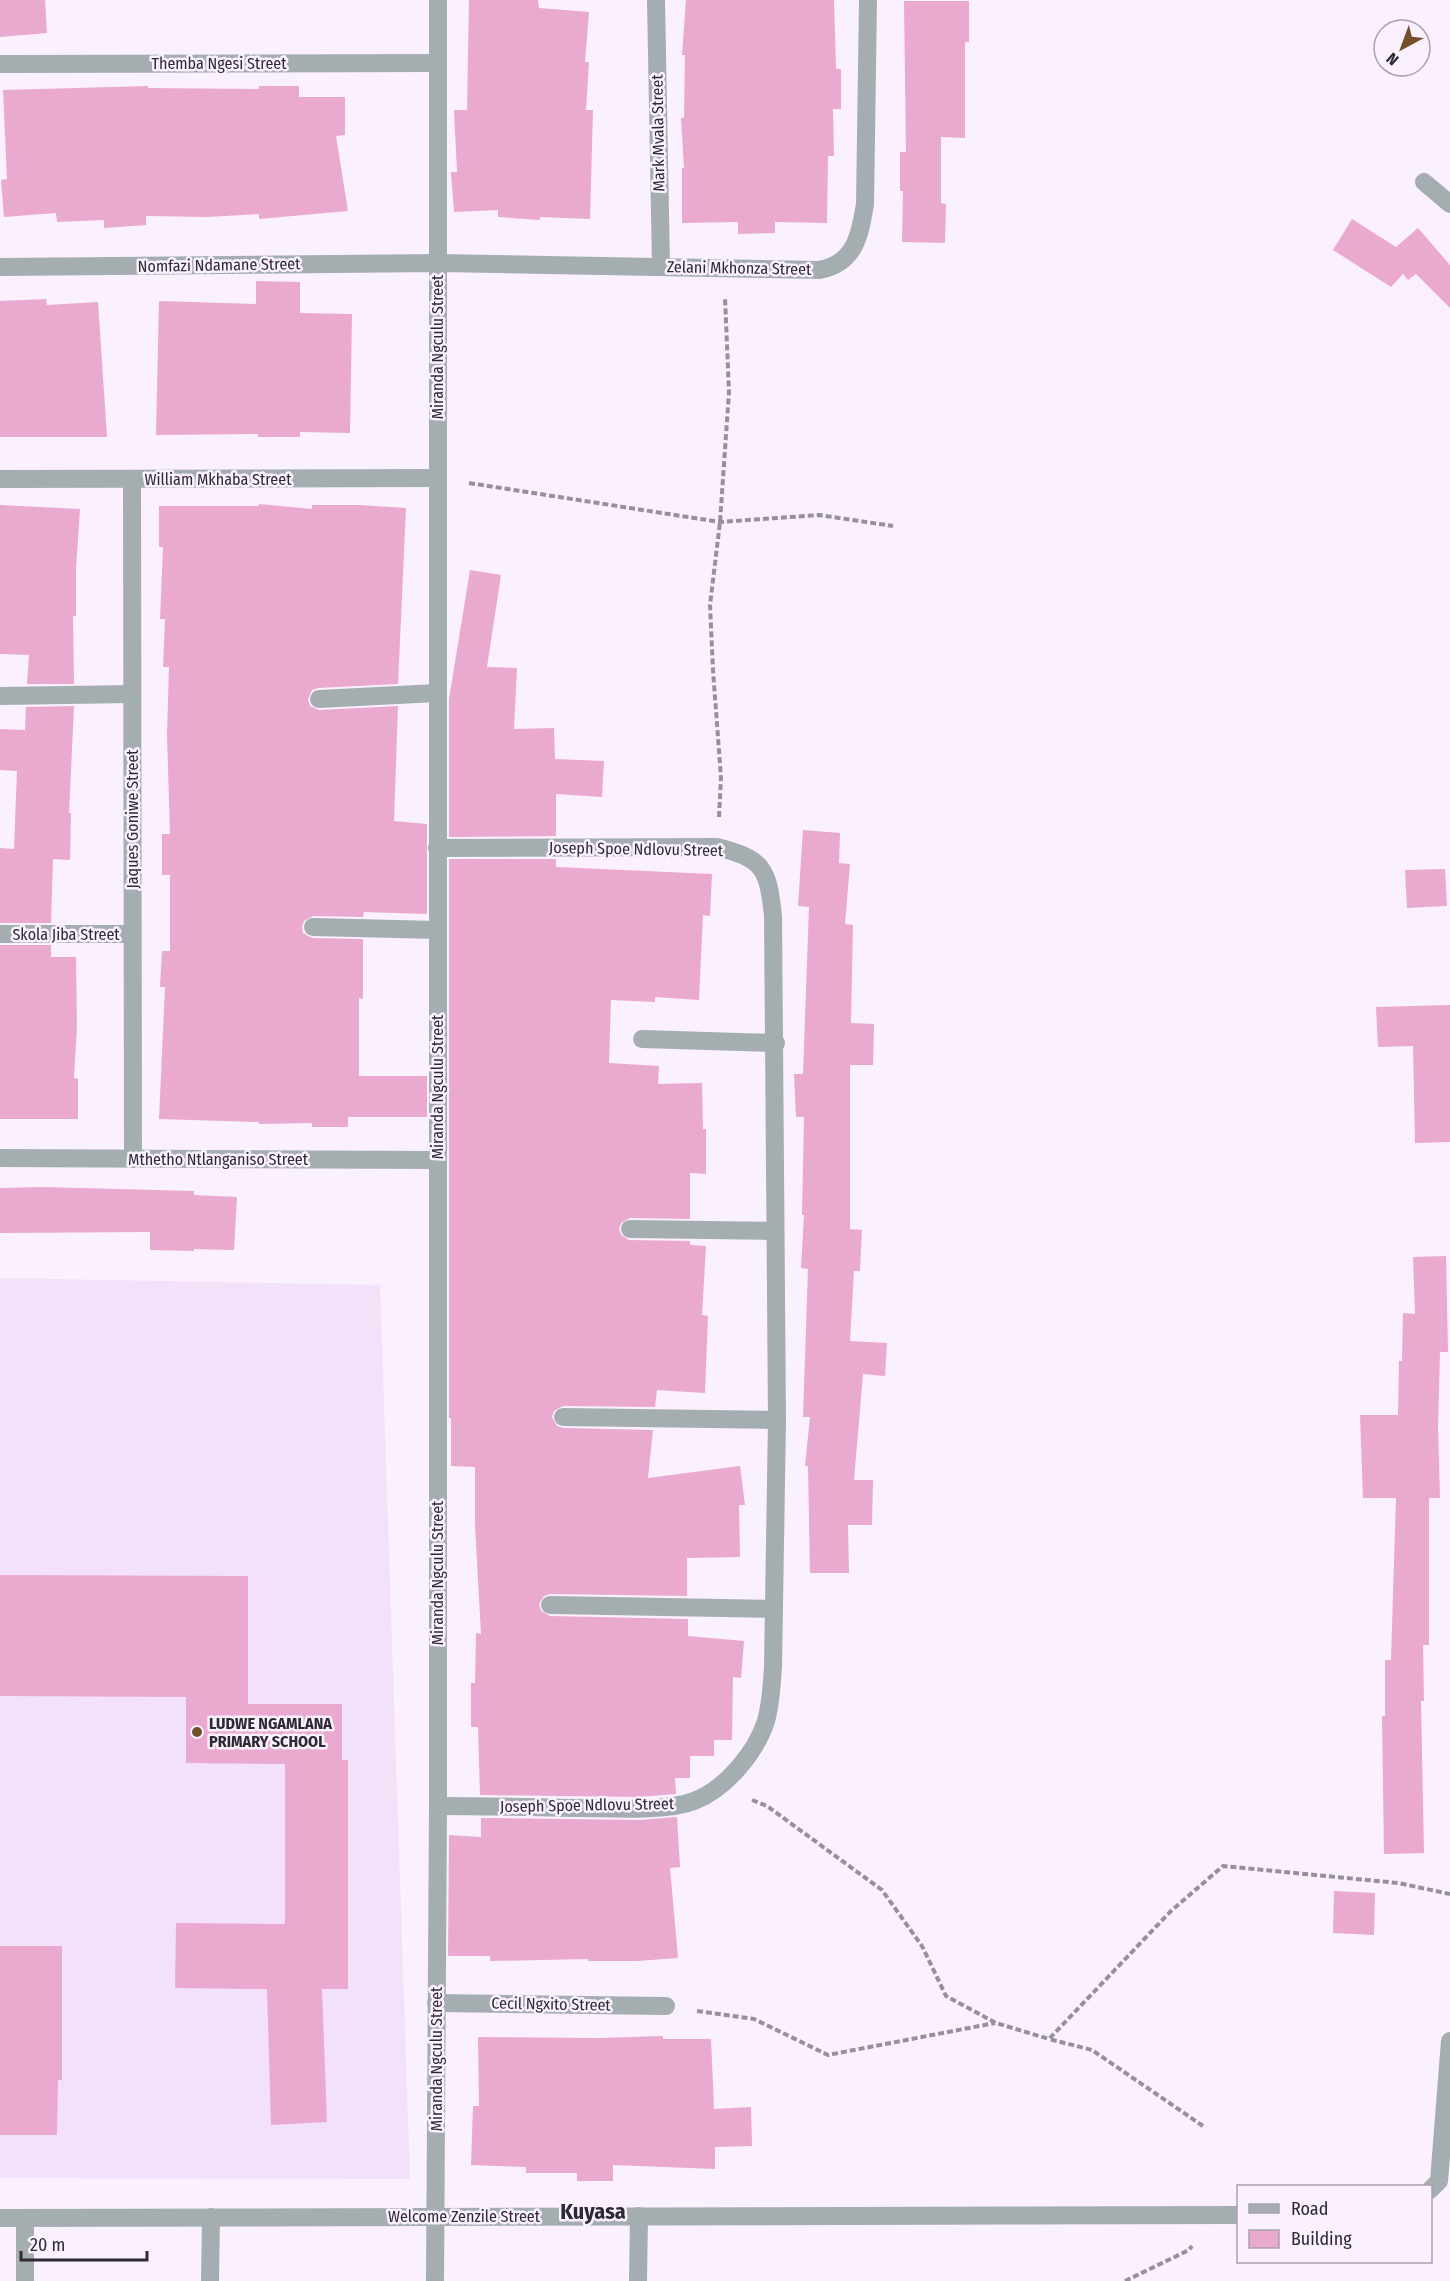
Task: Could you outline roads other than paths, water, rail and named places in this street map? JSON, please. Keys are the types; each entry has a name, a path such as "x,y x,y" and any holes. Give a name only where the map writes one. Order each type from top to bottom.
{"street":[{"name":"Miranda Ngculu Street","path":"435,2281 438,1806 436,1160 438,0"},
{"name":"Mark Mvala Street","path":"656,0 661,266"},
{"name":"Zelani Mkhonza Street","path":"438,263 831,268 844,260 855,246 861,231 865,204 868,0"},
{"name":"Themba Ngesi Street","path":"0,64 438,63"},
{"path":"1424,182 1450,204"},
{"name":"Nomfazi Ndamane Street","path":"0,267 438,263"},
{"name":"William Mkhaba Street","path":"0,479 437,478"},
{"name":"Jaques Goniwe Street","path":"132,480 133,1159"},
{"path":"319,699 437,693"},
{"path":"0,696 132,694"},
{"name":"Joseph Spoe Ndlovu Street","path":"437,848 717,847 748,856 765,875 769,886 773,916 776,1043 777,1420 773,1666 766,1721 746,1758 718,1788 694,1801 670,1806 598,1808 438,1806"},
{"path":"313,927 437,930"},
{"name":"Skola Jiba Street","path":"0,934 132,934"},
{"path":"642,1039 776,1043"},
{"name":"Mthetho Ntlanganiso Street","path":"0,1158 436,1160"},
{"path":"630,1229 775,1231"},
{"path":"563,1417 777,1420"},
{"path":"550,1605 774,1609"},
{"name":"Cecil Ngxito Street","path":"436,2003 666,2006"},
{"path":"1432,2189 1439,2181 1450,2041"},
{"name":"Welcome Zenzile Street","path":"0,2218 1237,2215"},
{"path":"638,2281 639,2216"},
{"path":"210,2281 211,2217"},
{"path":"25,2218 25,2281"}],"place":[{"name":"LUDWE NGAMLANA PRIMARY SCHOOL","path":"197,1732"}],"district":[{"name":"Kuyasa","path":"593,2211"}]}
